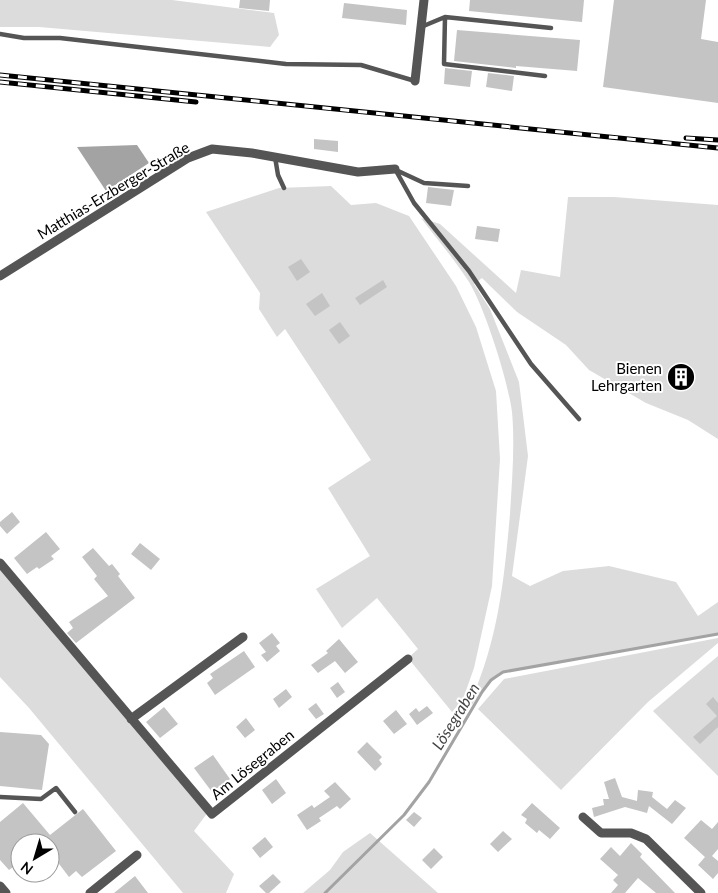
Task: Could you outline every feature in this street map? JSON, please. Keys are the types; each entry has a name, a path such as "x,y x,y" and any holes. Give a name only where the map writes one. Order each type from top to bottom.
{"street":[{"path":"415,81 424,0"},
{"name":"Matthias-Erzberger-Straße","path":"0,276 188,158 212,149 275,157 358,172 395,169"},
{"name":"Am Lösegraben","path":"0,563 212,814 382,673 408,659"},
{"path":"131,719 243,637"},
{"path":"583,817 601,833 631,833 646,838 701,893"},
{"path":"90,893 137,855"},
{"path":"0,886 6,893"}],"lane":[{"path":"421,27 444,16 551,28"},
{"path":"444,16 444,64 544,76"},
{"path":"0,34 24,38 60,38 286,64 360,64 415,81"},
{"path":"275,157 278,175 284,188"},
{"path":"395,169 424,183 468,186"},
{"path":"395,169 414,203 469,271 531,364 579,419"},
{"path":"0,797 41,800 56,788 75,812"}],"shaded area":[{"path":"0,0 172,0 274,13 279,35 270,47 39,27 0,27"},
{"path":"137,145 149,163 106,191 77,147"},
{"path":"331,186 351,205 376,203 409,216 456,286 476,327 496,391 500,459 492,586 474,668 463,699 452,712 408,658 418,649 377,598 342,628 316,589 370,556 328,488 371,460 285,329 277,337 259,309 260,293 206,212 279,188"},
{"path":"568,197 614,197 718,205 718,439 688,420 646,403 589,370 566,345 517,312 482,278 474,284 490,309 519,382 528,456 512,576 530,586 563,571 609,566 676,582 698,616 718,602 718,634 503,672 480,692 472,705 470,703 480,680 493,633 502,587 512,489 512,412 506,382 495,345 475,294 458,266 421,218 440,224 516,293 521,270 560,277"},
{"path":"0,562 211,808 194,831 234,874 226,893 183,893 29,708 0,677"},
{"path":"718,638 718,643 648,702 561,790 478,709 504,679"},
{"path":"718,656 718,776 653,711"},
{"path":"370,833 438,893 303,893 330,870 343,852"}],"building":[{"path":"240,0 270,0 269,11 239,8"},
{"path":"470,0 584,0 582,22 469,11"},
{"path":"614,0 706,0 701,39 718,42 718,103 603,87"},
{"path":"344,3 407,10 406,25 342,18"},
{"path":"457,30 580,40 577,71 516,66 516,68 454,61"},
{"path":"445,68 472,71 470,87 444,84"},
{"path":"488,73 514,76 512,91 486,87"},
{"path":"314,139 338,141 338,152 314,149"},
{"path":"428,187 454,190 451,206 426,203"},
{"path":"477,226 500,229 498,242 475,239"},
{"path":"301,259 310,272 297,281 288,267"},
{"path":"383,280 387,287 360,305 355,298"},
{"path":"322,293 330,306 315,316 306,304"},
{"path":"340,322 350,336 339,344 329,330"},
{"path":"12,512 20,522 7,534 0,526 0,522"},
{"path":"46,532 60,549 51,556 54,559 27,574 14,558"},
{"path":"140,543 160,559 151,570 131,554"},
{"path":"93,548 109,566 112,564 120,574 118,576 135,598 76,643 67,633 73,628 69,622 108,596 94,579 97,576 82,557"},
{"path":"272,633 280,643 276,646 280,651 267,662 261,655 266,652 259,643"},
{"path":"339,639 358,662 345,673 335,661 318,673 311,665 328,653 326,651"},
{"path":"244,651 255,667 215,695 207,683 213,678 210,674"},
{"path":"338,682 345,692 337,698 330,688"},
{"path":"286,689 292,697 279,708 273,699"},
{"path":"713,697 718,703 718,727 700,744 693,737 717,716 706,704"},
{"path":"316,703 324,714 316,719 308,709"},
{"path":"427,706 433,713 417,725 409,714 416,708 419,712"},
{"path":"164,707 178,724 160,738 146,722"},
{"path":"396,710 407,724 394,734 383,721"},
{"path":"246,718 255,730 245,738 236,727"},
{"path":"0,732 41,735 49,744 42,790 0,786"},
{"path":"367,742 382,757 379,760 382,764 375,771 357,752"},
{"path":"213,755 230,779 212,792 194,768"},
{"path":"615,778 622,797 637,801 638,790 653,792 652,797 667,809 675,800 686,808 672,824 649,806 647,813 625,807 594,817 592,808 604,805 603,799 609,799 604,782"},
{"path":"276,779 286,793 272,804 262,790"},
{"path":"335,782 351,799 340,809 337,806 319,818 321,821 307,830 297,815 312,805 314,808 330,797 324,791"},
{"path":"23,803 48,833 10,833 9,870 0,860 0,822"},
{"path":"532,803 560,828 550,839 539,830 537,833 525,823 527,819 521,815"},
{"path":"83,809 116,851 82,877 76,871 69,877 60,865 60,833 53,833"},
{"path":"414,812 422,818 414,827 406,820"},
{"path":"701,820 712,829 718,822 718,849 712,856 718,861 718,873 713,879 698,865 705,857 684,838"},
{"path":"503,831 512,839 498,852 490,844"},
{"path":"265,837 273,847 260,858 252,848"},
{"path":"631,843 642,854 640,857 675,893 656,893 638,878 625,893 611,893 618,885 613,880 618,875 600,859 611,847 620,856"},
{"path":"434,848 443,857 431,869 422,860"},
{"path":"273,874 281,882 269,893 266,893 259,886"},
{"path":"135,876 148,893 114,893"}],"waterway":[{"name":"Lösegraben","path":"325,893 404,815 429,782 482,692 491,680 503,672 718,634"}],"railway":[{"path":"0,75 718,148"},
{"path":"0,82 196,102"},
{"path":"686,138 718,140"}],"place":[{"name":"Bienen Lehrgarten","path":"681,377"}]}
